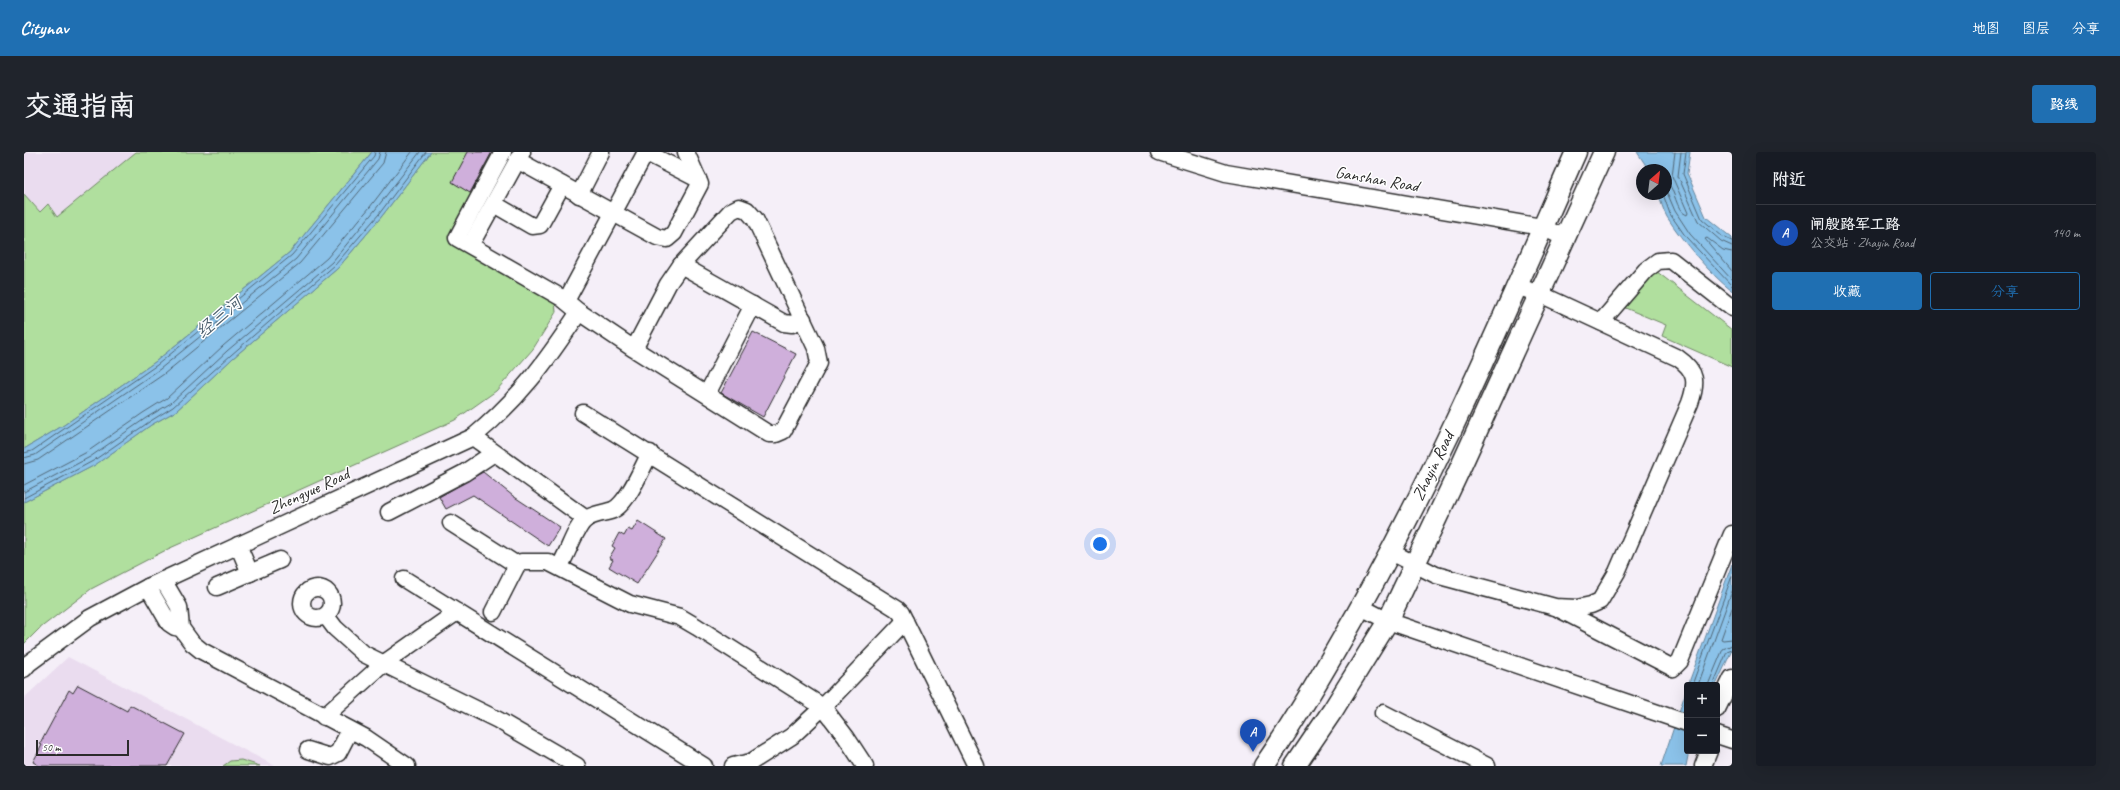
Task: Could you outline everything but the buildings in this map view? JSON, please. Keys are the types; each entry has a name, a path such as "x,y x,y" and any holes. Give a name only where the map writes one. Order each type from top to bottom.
{"main road":[{"name":"Zhayin Road","path":"1264,766 1305,703 1391,552 1458,417 1576,152"},
{"name":"Zhayin Road","path":"1295,766 1333,710 1388,621 1415,566 1604,152"}],"street":[{"path":"503,152 457,238 566,301 578,312 634,349 769,434 776,434 783,431 819,364 816,348 755,219 747,210 739,207 731,212 681,265 668,284 634,349"},
{"path":"579,195 601,152"},
{"path":"566,301 645,152 698,179"},
{"path":"475,238 519,156 579,195 657,237 667,239 674,233 700,184 686,152"},
{"name":"Ganshan Road","path":"1159,152 1226,173 1542,227 1566,238"},
{"path":"494,204 532,226 537,227 540,225 562,185"},
{"path":"1601,322 1646,270 1658,261 1671,260 1732,308"},
{"path":"681,265 784,322 792,324 803,319"},
{"path":"1391,552 1415,566 1436,575 1555,606 1577,608 1591,605 1600,601 1617,572 1690,403 1695,388 1694,376 1686,364 1540,294 1516,286"},
{"path":"707,394 753,305"},
{"name":"Zhengyue Road","path":"24,669 29,663 90,618 148,587 473,437 505,410 535,376 578,312"},
{"path":"583,413 650,453 897,610 905,621 976,766"},
{"path":"473,437 586,519"},
{"path":"389,512 464,473 494,452"},
{"path":"560,567 586,519 614,509 623,502 650,453"},
{"path":"451,523 518,565"},
{"path":"1555,606 1673,668 1680,661 1732,534"},
{"path":"238,545 250,573"},
{"path":"217,587 280,560"},
{"path":"493,612 521,562 539,560 560,567 630,604 680,617 823,707 846,737 865,766"},
{"path":"404,579 704,766"},
{"path":"163,580 179,607 181,628 192,643 202,651 366,738 407,766"},
{"path":"148,587 165,617 175,627 181,628"},
{"path":"1361,607 1388,621 1680,720"},
{"path":"324,717 383,664 457,612"},
{"path":"326,616 351,644 383,664 498,720 577,766"},
{"path":"733,766 751,762 781,744 823,707 905,621"},
{"path":"1720,703 1732,678"},
{"path":"1383,713 1487,766"},
{"path":"308,750 330,756 338,752 350,730"},
{"path":"1720,736 1732,740"},
{"path":"1703,766 1708,754"}],"shaded area":[{"path":"24,152 149,152 57,217 48,204 40,212 24,194"},
{"path":"68,657 275,766 24,766 24,698"}],"green space":[{"path":"136,152 372,152 290,252 155,362 64,425 24,449 24,194 40,212 48,204 57,217"},
{"path":"431,152 500,152 451,242 555,301 556,312 533,349 496,391 455,420 168,549 91,589 39,629 24,644 24,502 95,465 151,425 176,411 233,358 338,268 382,216"},
{"path":"1656,271 1732,330 1732,367 1662,336 1666,325 1623,307"},
{"path":"241,760 260,766 223,766 230,761"}],"water":[{"name":"经三河","path":"372,152 431,152 382,216 338,268 233,358 176,411 151,425 95,465 24,502 24,449 64,425 155,362 290,252"},
{"path":"1637,152 1690,152 1687,173 1706,217 1732,238 1732,291 1723,284 1697,257 1681,237 1664,211 1660,200 1672,200 1672,164 1645,164"},
{"path":"1732,564 1732,650 1717,682 1689,682"},
{"path":"1684,697 1684,754 1688,754 1686,766 1661,766"}],"place":[{"name":"闸殷路军工路","path":"1253,752"}]}
